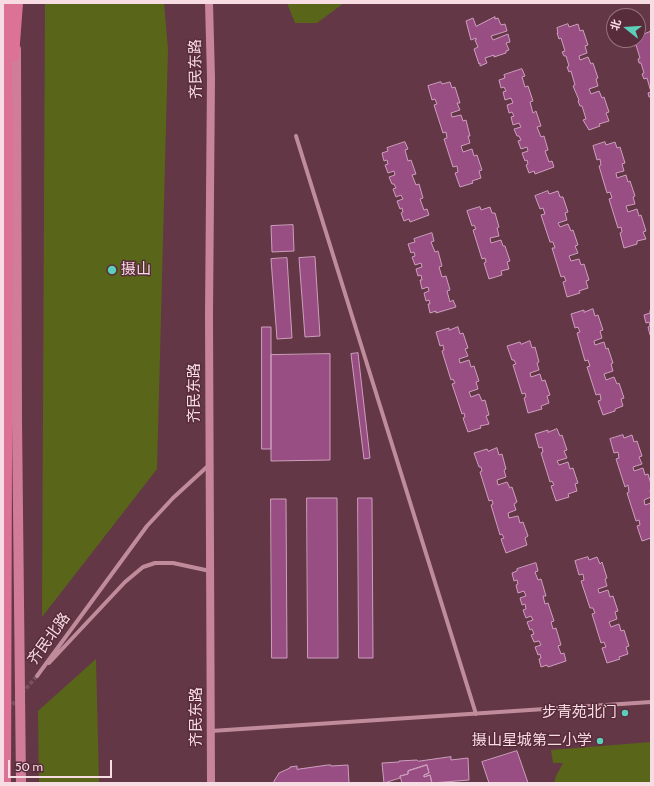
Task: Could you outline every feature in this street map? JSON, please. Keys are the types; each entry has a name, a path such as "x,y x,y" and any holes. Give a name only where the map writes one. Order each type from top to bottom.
{"highway":[{"path":"5,3 7,131 5,783"},
{"path":"7,131 16,3"}],"main road":[{"path":"16,3 17,421 21,783"}],"street":[{"name":"齐民东路","path":"209,3 211,78 211,783"},
{"path":"296,136 476,714"},
{"name":"齐民北路","path":"210,465 173,498 147,526 36,676 125,582 143,567 155,563 173,563 211,571"},
{"path":"211,731 651,702"}],"green space":[{"path":"45,3 164,3 168,49 157,469 42,617"},
{"path":"287,3 344,3 317,23 295,23"},
{"path":"96,659 99,783 39,783 38,711"},
{"path":"651,742 651,783 554,783 563,763 553,763 551,750"}],"building":[{"path":"495,17 495,19 498,18 501,25 505,24 507,31 491,36 493,40 508,34 510,42 506,43 509,50 506,51 506,53 494,57 494,55 485,58 487,63 480,66 474,49 478,47 475,40 476,38 471,40 466,21 473,18 476,26"},
{"path":"568,24 569,27 578,24 580,31 583,30 588,45 585,46 587,53 579,56 580,60 588,57 591,64 593,63 598,78 596,79 598,86 589,89 591,94 599,91 602,98 604,97 609,112 606,113 609,121 599,124 600,126 589,130 583,120 586,119 573,86 575,85 571,71 569,72 567,67 569,66 566,56 564,56 562,52 565,51 561,38 559,39 557,33 557,28"},
{"path":"651,31 651,92 647,78 644,79 642,74 644,73 638,59 640,58 637,48 646,48 646,33"},
{"path":"522,69 525,76 522,77 525,87 528,86 533,101 530,102 533,113 536,111 541,126 537,127 541,137 544,136 548,150 545,151 549,162 552,161 554,167 535,174 534,171 529,173 526,165 528,164 527,160 525,161 522,153 528,151 527,147 521,149 518,141 521,140 519,136 517,136 514,129 521,127 519,123 513,125 511,117 514,116 512,112 509,113 507,105 513,103 511,98 505,100 503,92 506,91 504,87 501,88 499,80 505,78 504,75"},
{"path":"441,82 442,84 450,82 452,88 455,87 460,103 457,103 460,110 451,113 452,117 461,115 463,121 466,120 470,136 468,136 470,143 461,146 463,152 472,149 474,156 477,155 482,170 479,171 481,178 472,181 473,183 460,187 455,173 458,172 457,166 453,167 444,139 447,138 446,132 443,133 434,105 437,104 435,99 432,100 428,86"},
{"path":"651,92 651,97 649,97 648,93"},
{"path":"405,142 408,149 405,150 408,161 411,160 416,174 412,175 416,185 419,184 423,198 420,199 424,210 427,209 429,215 410,222 409,219 404,221 401,213 403,212 402,208 400,209 397,201 403,199 401,195 396,197 393,189 396,188 394,184 392,184 389,177 395,175 394,171 388,173 385,165 388,164 387,160 384,161 382,153 388,151 387,148"},
{"path":"605,142 606,145 615,142 617,148 620,147 625,163 622,164 624,171 616,173 617,178 626,175 628,182 630,181 635,196 633,197 635,204 626,206 628,212 637,209 639,216 641,215 646,231 643,232 646,239 637,241 637,244 624,248 620,233 622,232 621,227 618,228 609,199 612,198 610,192 607,193 599,166 601,165 600,159 597,160 593,146"},
{"path":"548,191 549,194 558,191 560,197 563,197 568,212 565,213 567,220 558,223 560,227 568,224 571,231 573,230 578,245 575,246 578,253 569,256 571,261 579,259 581,265 584,264 589,280 586,281 588,288 579,291 580,293 567,297 563,282 566,281 564,276 561,277 552,248 555,248 553,242 550,242 541,215 545,214 543,208 540,209 535,196"},
{"path":"480,207 481,210 490,207 492,213 495,213 499,227 497,228 499,236 490,238 491,243 501,240 503,246 505,246 510,261 507,262 509,269 501,271 502,275 489,279 484,263 486,262 485,258 482,259 473,230 476,229 474,225 472,226 467,211"},
{"path":"293,225 294,251 272,252 271,226"},
{"path":"432,233 434,241 431,242 435,252 438,251 442,266 439,267 442,277 446,276 450,290 447,291 450,302 453,300 456,307 436,313 436,311 430,313 428,304 430,304 429,300 426,301 424,293 429,291 428,287 422,289 420,280 422,280 421,275 418,276 416,269 422,267 421,263 415,265 412,257 415,256 414,252 411,253 408,244 415,242 414,239"},
{"path":"315,257 320,336 305,337 299,258"},
{"path":"287,258 292,338 277,339 271,259"},
{"path":"593,309 595,316 598,315 603,330 600,331 602,338 594,341 595,345 604,342 606,349 608,348 613,363 611,364 613,371 604,374 606,380 614,377 617,384 619,383 624,398 621,399 623,406 615,409 615,411 603,415 598,401 601,400 600,394 596,395 587,367 590,366 588,360 585,361 577,333 580,332 578,327 575,328 571,314"},
{"path":"651,310 650,335 648,327 650,326 649,322 646,323 644,315 650,313"},
{"path":"262,327 271,327 271,449 262,449"},
{"path":"458,327 460,334 463,333 468,348 465,349 468,356 459,359 460,363 469,360 471,367 474,366 479,381 476,382 478,389 469,392 471,397 479,394 482,401 485,400 489,415 486,416 489,424 480,426 481,428 468,432 463,418 465,417 464,413 462,414 452,384 455,383 453,379 451,380 442,351 444,350 443,345 440,346 436,332"},
{"path":"530,341 532,348 535,347 539,362 537,363 539,370 530,373 531,377 540,374 542,381 545,380 550,395 547,396 549,403 541,406 542,409 528,413 524,398 526,397 525,393 522,394 513,365 516,364 514,360 512,360 507,346"},
{"path":"358,353 370,458 364,459 351,354"},
{"path":"330,354 330,460 271,461 271,355"},
{"path":"557,429 560,436 562,435 567,450 564,451 567,458 557,461 559,465 568,462 570,469 573,468 578,483 575,484 577,491 568,494 569,497 556,501 551,486 554,485 552,481 550,482 541,453 543,452 542,447 539,448 535,434"},
{"path":"623,435 624,438 632,435 634,442 637,441 642,456 639,457 642,464 633,467 634,471 643,468 645,475 648,474 651,484 651,497 644,500 645,505 651,503 651,538 642,541 637,526 640,525 639,520 636,521 627,493 629,492 628,485 625,487 616,459 619,458 618,452 614,453 610,439"},
{"path":"497,448 499,455 502,454 506,469 504,470 506,477 497,480 498,485 507,482 510,488 512,487 517,502 514,504 516,510 508,513 509,518 518,516 520,523 523,522 528,536 525,538 527,545 506,553 501,539 504,538 502,534 500,535 491,505 493,504 492,500 489,501 480,472 482,471 481,467 479,467 474,453"},
{"path":"307,498 337,498 338,658 308,658"},
{"path":"358,498 372,498 373,658 359,658"},
{"path":"271,499 286,499 287,658 272,658"},
{"path":"588,557 589,560 597,557 600,564 602,562 607,578 605,579 607,586 598,589 599,593 608,590 610,597 613,596 618,611 615,612 617,619 609,622 611,627 619,624 621,631 624,630 629,646 626,647 628,654 619,657 620,659 607,663 602,648 606,647 604,642 601,643 592,614 595,613 593,608 590,608 581,581 584,580 583,574 579,575 575,561"},
{"path":"536,563 538,571 535,572 538,580 541,579 546,596 543,596 545,604 548,603 554,621 551,622 553,629 556,628 561,645 558,646 561,654 564,653 566,661 548,667 547,665 541,667 539,659 541,658 540,654 538,655 535,647 541,645 539,641 534,642 531,635 534,634 532,629 530,630 527,622 533,620 531,616 526,618 523,610 526,609 525,604 522,605 520,598 526,596 524,591 518,593 516,585 518,584 517,580 514,581 512,573 517,571 517,569"},
{"path":"517,751 528,783 489,783 482,762"},
{"path":"451,757 451,760 468,758 469,780 432,783 430,775 424,777 424,775 429,773 427,765 408,771 408,774 400,776 400,778 384,783 382,763"},
{"path":"328,765 348,765 349,783 273,783 279,773 290,767 297,766 297,769"},
{"path":"427,765 429,773 424,775 424,777 430,775 432,783 402,783 400,776 408,774 408,771"}],"tunnel":[{"path":"22,693 37,676"},
{"path":"8,709 18,698"}],"place":[{"name":"摄山","path":"112,270"},
{"name":"步青苑北门","path":"625,713"},
{"name":"摄山星城第二小学","path":"600,741"}]}
